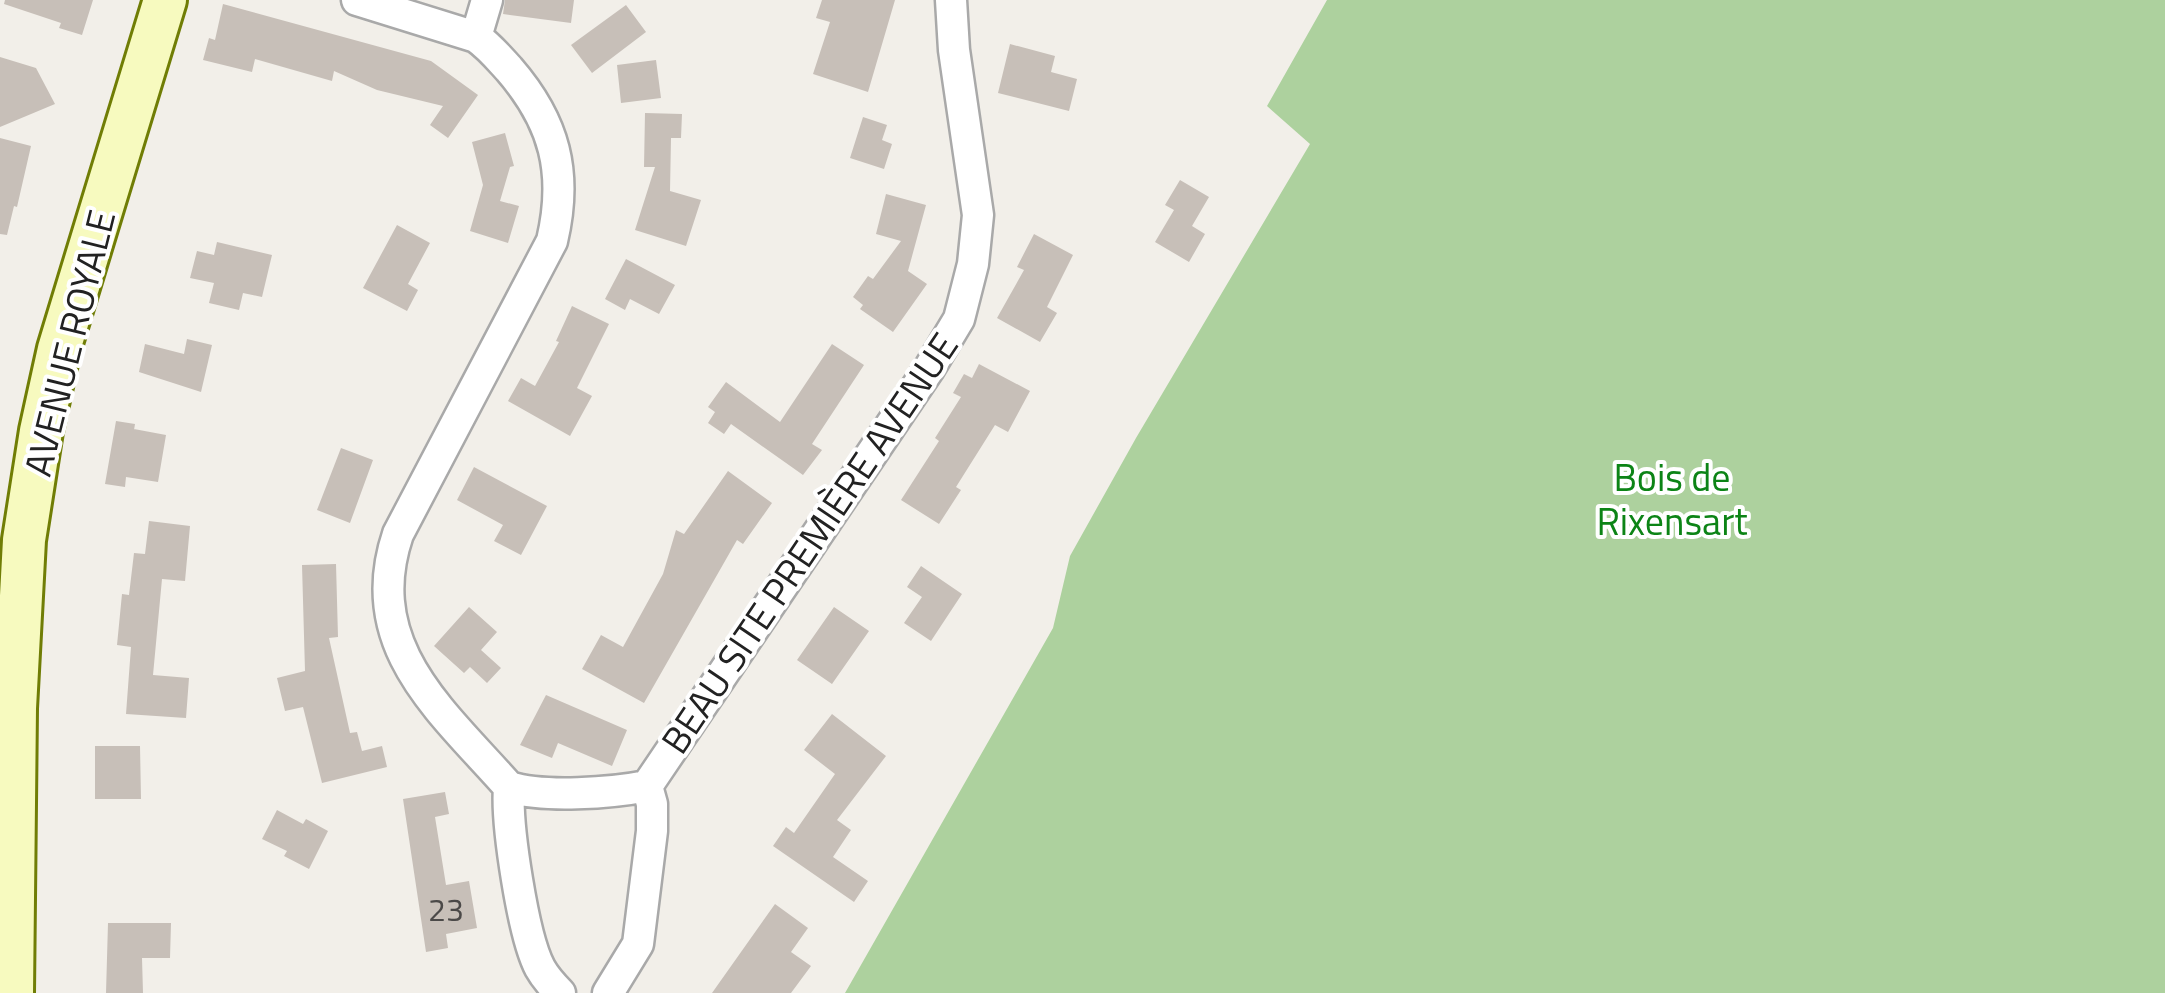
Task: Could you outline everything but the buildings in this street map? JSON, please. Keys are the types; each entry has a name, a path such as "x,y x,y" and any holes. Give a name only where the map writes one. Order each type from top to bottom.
{"street":[{"name":"AVENUE ROYALE","path":"12,993 15,708 24,540 59,349 164,0"},
{"path":"357,0 476,37 488,45 520,82 544,119 558,166 560,201 552,241 398,534 388,564 387,587 392,627 417,682 509,787 554,792 647,786 652,831 638,944 608,993"},
{"path":"476,37 487,0"},
{"name":"BEAU SITE PREMIÈRE AVENUE","path":"647,786 930,370 958,319 974,264 978,215 954,50 951,0"},
{"path":"509,787 507,809 534,951 540,968 560,993"}],"green space":[{"name":"Bois de Rixensart","path":"1327,0 2165,0 2165,993 845,993 1053,628 1070,556 1310,144 1267,106"}]}
